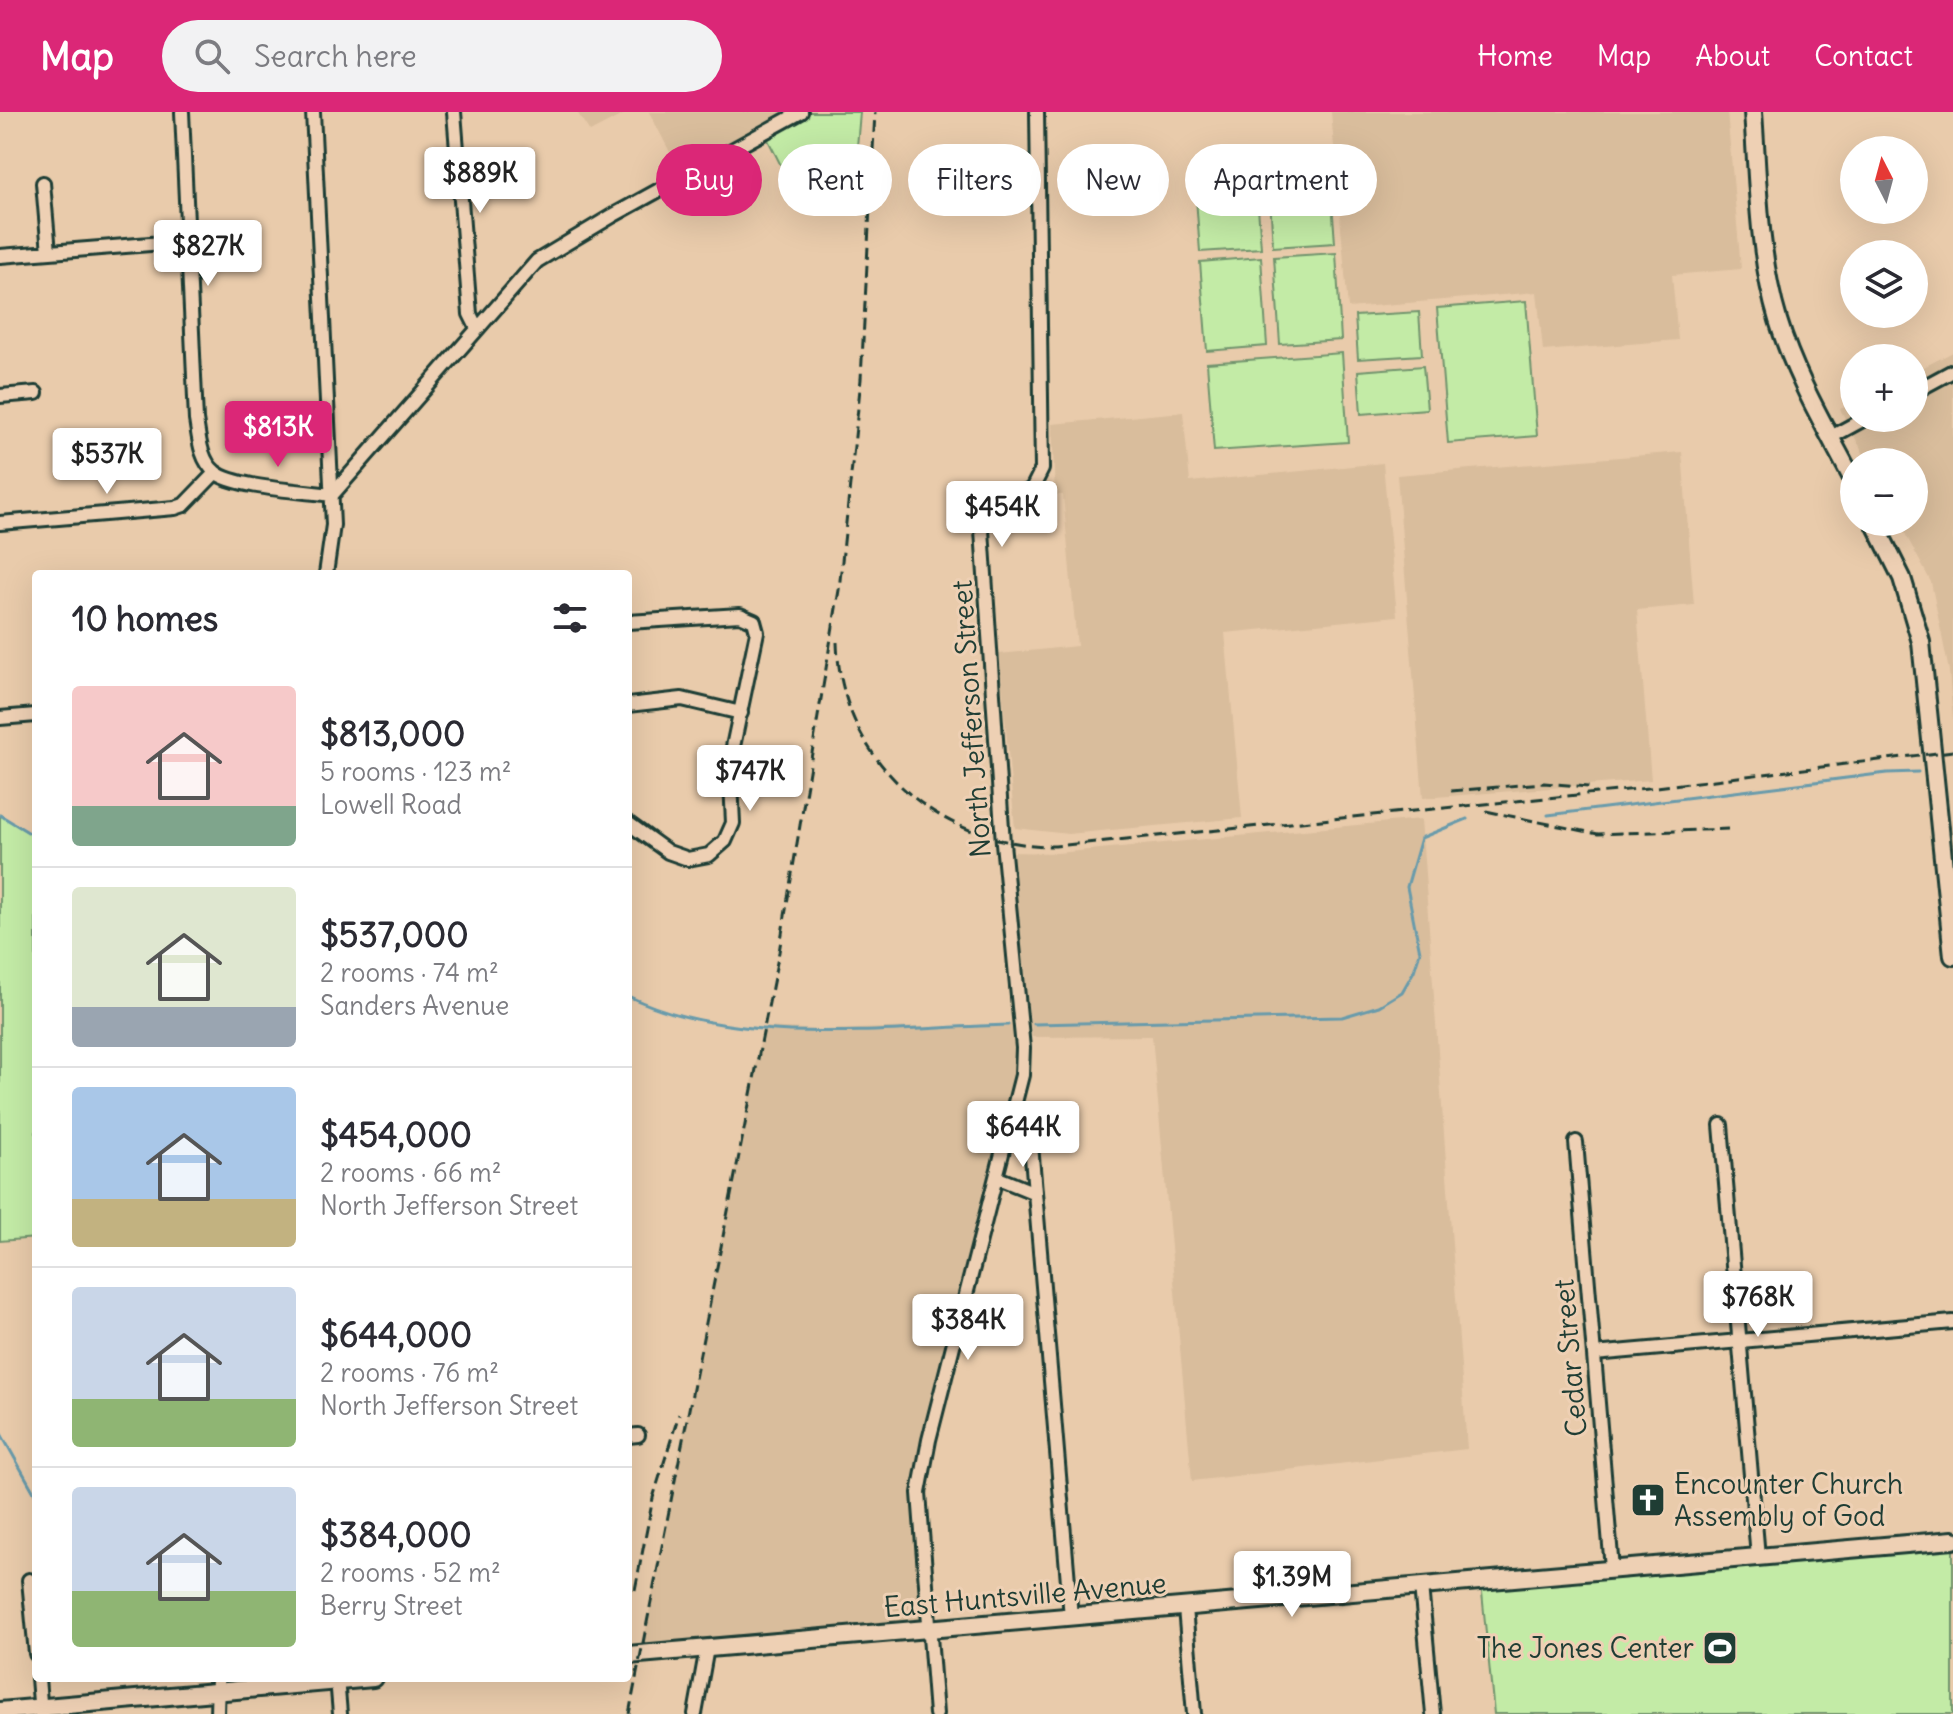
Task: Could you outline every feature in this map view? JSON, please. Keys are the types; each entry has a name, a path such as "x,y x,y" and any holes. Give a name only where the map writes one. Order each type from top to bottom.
{"main road":[{"path":"1753,112 1764,249 1773,303 1788,352 1840,455"},
{"path":"1881,536 1902,578 1921,642 1953,956"},
{"name":"East Huntsville Avenue","path":"632,1655 1953,1540"},
{"path":"0,1711 40,1711 217,1685 290,1682"}],"street":[{"path":"182,112 196,420 205,460 215,473 231,480 332,495"},
{"path":"313,112 333,525 327,570"},
{"path":"454,112 470,314 477,328"},
{"path":"332,495 527,271 549,251 801,112"},
{"name":"North Jefferson Street","path":"936,1714 919,1493 932,1425 998,1178 1022,1075 982,530 988,513 1032,489 1042,469 1037,112"},
{"path":"43,183 49,252"},
{"path":"0,256 188,241"},
{"path":"1928,384 1953,371"},
{"path":"0,396 36,393"},
{"path":"1831,437 1840,432"},
{"path":"0,523 175,508 184,505 215,473"},
{"path":"632,622 740,615 754,621 757,632 729,778 733,823 717,850 698,859 677,857 632,826"},
{"path":"632,705 682,699 741,713"},
{"path":"0,718 32,715"},
{"path":"1029,1121 1071,1617"},
{"path":"1721,1125 1758,1557"},
{"name":"Cedar Street","path":"1576,1142 1612,1569"},
{"path":"998,1178 1035,1193"},
{"path":"1594,1354 1953,1322"},
{"path":"29,1580 32,1612"},
{"path":"1421,1586 1433,1714"},
{"path":"1185,1608 1194,1714"},
{"path":"695,1714 707,1648"},
{"path":"38,1682 40,1711"},
{"path":"338,1682 340,1714"},
{"path":"217,1685 217,1714"}],"shaded area":[{"path":"577,112 628,112 590,132"},
{"path":"649,112 801,112 743,144 666,144"},
{"path":"1331,112 1727,112 1741,269 1672,275 1678,340 1543,351 1537,292 1348,308 1340,216 1377,216 1377,144 1334,144"},
{"path":"1953,352 1953,720 1949,671 1931,582 1906,536 1928,536 1928,448 1861,448 1852,432 1928,432 1928,365"},
{"path":"1183,412 1190,482 1383,463 1397,616 1225,633 1242,818 1068,834 1015,828 999,654 1077,646 1063,495 1055,495 1052,424"},
{"path":"1682,452 1694,605 1637,610 1651,780 1423,798 1397,475"},
{"path":"1421,819 1467,1449 1192,1481 1152,1036 1032,1037 1009,852 1057,853"},
{"path":"1021,1024 1023,1048 919,1493 928,1629 641,1654 763,1027 823,1030"}],"green space":[{"path":"801,112 860,112 857,144 778,144 778,160 764,132"},
{"path":"1197,216 1259,216 1261,248 1200,252"},
{"path":"1271,216 1333,216 1335,243 1273,247"},
{"path":"1336,253 1341,340 1280,344 1274,257"},
{"path":"1261,257 1267,346 1207,351 1200,262"},
{"path":"1526,301 1537,436 1448,443 1437,308"},
{"path":"1419,312 1422,355 1358,359 1355,316"},
{"path":"1342,353 1348,442 1214,451 1207,363"},
{"path":"1423,366 1427,409 1361,414 1358,371"},
{"path":"0,815 32,835 32,1238 0,1241"},
{"name":"The Jones Center","path":"1953,1540 1953,1714 1494,1714 1481,1582"}],"waterway":[{"path":"1548,815 1887,773 1918,772"},
{"path":"0,815 32,835"},
{"path":"1034,1024 1342,1017 1379,1006 1402,992 1420,952 1407,887 1421,838 1467,819"},
{"path":"632,998 671,1013 765,1029 815,1032 1008,1025"},
{"path":"0,1432 32,1489"}],"railway":[{"path":"629,1714 779,952 839,590 861,379 875,112"},
{"path":"837,642 842,685 856,724 877,759 904,789 936,813 972,831 1012,842 1055,846 1648,788 1953,751"},
{"path":"1451,791 1544,783 1589,787"},
{"path":"1486,811 1598,834 1728,829"},
{"path":"635,1590 653,1498 679,1414"}],"place":[{"name":"Encounter Church Assembly of God","path":"1648,1500"},
{"name":"The Jones Center","path":"1720,1648"}]}
